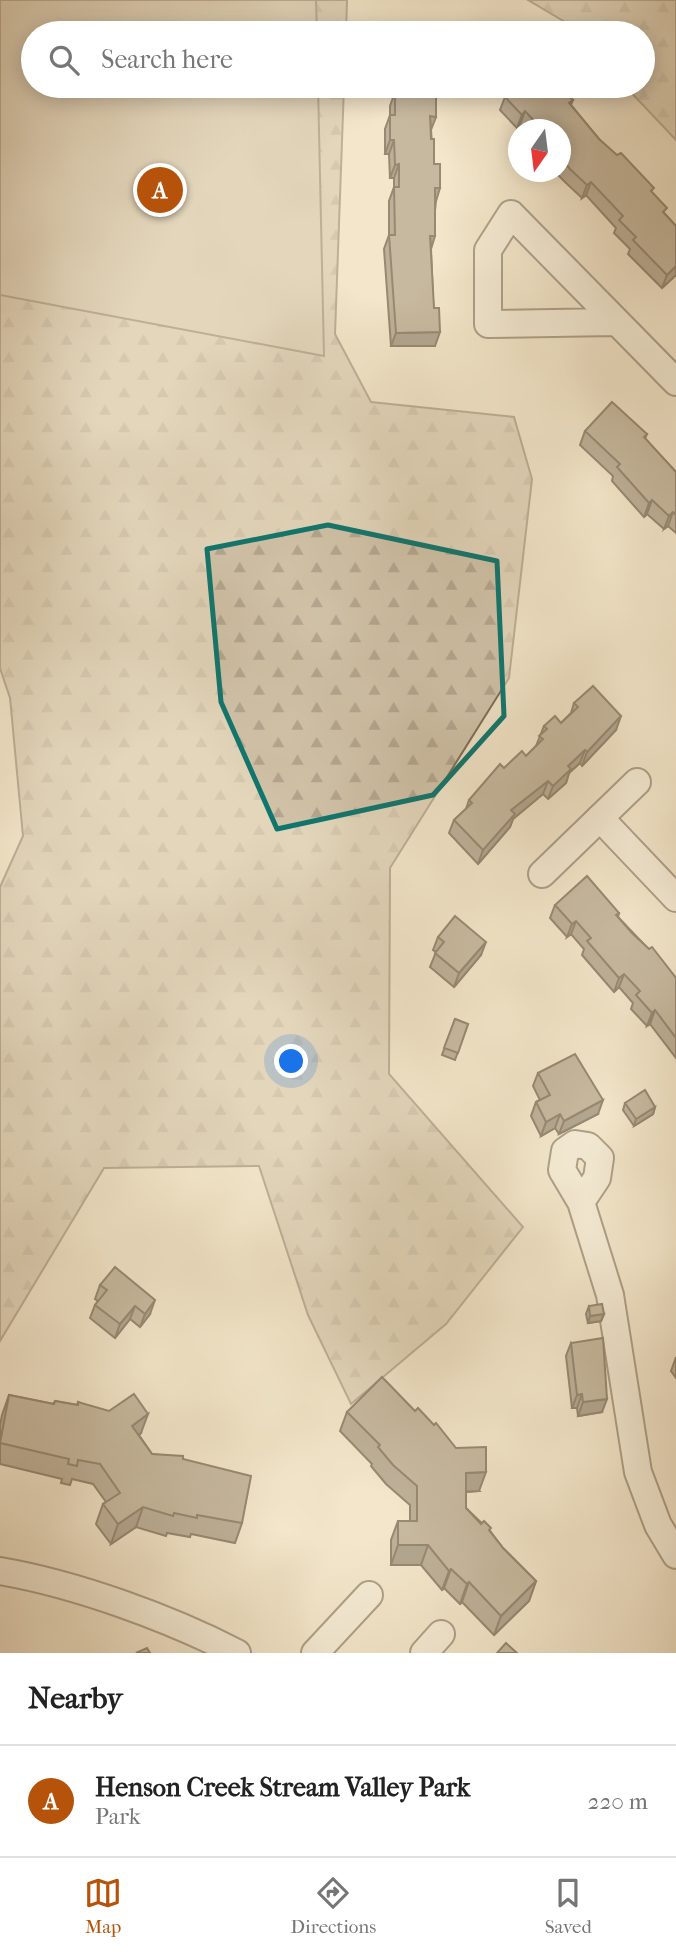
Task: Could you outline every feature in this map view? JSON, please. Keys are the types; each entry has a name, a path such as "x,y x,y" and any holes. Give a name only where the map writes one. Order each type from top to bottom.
{"street":[{"path":"614,322 488,324 488,250 511,214 614,322 676,382"},
{"path":"541,873 637,782"},
{"path":"600,818 676,898"},
{"path":"581,1202 610,1295 638,1472 658,1525 676,1555"},
{"path":"0,1571 39,1579 165,1620 237,1653"},
{"path":"315,1653 369,1595"}],"highlighted area":[{"path":"328,525 497,561 504,716 433,795 277,829 221,702 207,549"}],"green space":[{"path":"0,0 347,0 346,21 21,21 21,98 344,98 335,334 371,402 514,417 532,479 509,678 390,868 389,1074 523,1227 446,1324 351,1404 308,1315 259,1166 104,1168 0,1341 0,887 23,836 10,698 0,668"},
{"path":"0,0 316,0 317,21 21,21 21,98 318,98 324,356 0,295"},
{"path":"528,0 676,0 676,140 636,98 655,98 655,21 563,21"}],"building":[{"path":"395,98 436,98 436,117 430,116 431,139 434,139 434,164 440,164 440,188 435,188 435,236 430,236 434,308 439,308 440,332 396,333 389,235 395,235 394,187 399,187 399,164 395,165 394,140 390,140 390,115 395,115"},
{"path":"506,98 571,98 573,100 569,103 599,139 617,155 621,153 654,188 651,191 667,208 663,212 676,226 676,266 667,275 633,240 636,237 619,220 623,216 591,182 587,185 571,170 571,119 533,119 525,111 522,115"},
{"path":"612,402 647,434 644,437 676,472 676,515 673,512 669,516 652,500 649,503 617,467 620,464 585,431"},
{"path":"593,686 621,716 587,752 585,750 568,766 571,769 553,786 548,781 511,810 515,814 483,850 454,820 472,803 469,800 500,764 504,768 522,751 526,756 543,739 539,736 547,729 544,726 555,716 561,723 578,707 574,703"},
{"path":"587,876 619,913 616,915 649,949 652,947 676,978 676,1038 655,1010 652,1013 636,995 640,991 624,974 619,978 587,941 591,938 576,921 572,924 555,905"},
{"path":"455,916 486,942 459,973 435,953 444,942 438,937"},
{"path":"455,1019 468,1024 458,1053 444,1048"},
{"path":"575,1054 603,1100 564,1121 560,1114 546,1122 536,1102 550,1095 538,1073"},
{"path":"645,1090 655,1107 636,1119 625,1103"},
{"path":"115,1267 155,1300 145,1314 135,1306 120,1324 95,1305 107,1290 100,1285"},
{"path":"602,1304 604,1314 590,1316 589,1306"},
{"path":"603,1338 607,1399 583,1402 582,1394 577,1395 571,1343"},
{"path":"382,1377 415,1411 418,1408 434,1425 436,1423 456,1448 486,1447 486,1472 466,1473 466,1508 481,1524 484,1521 491,1528 489,1530 503,1548 536,1581 501,1616 469,1582 467,1584 451,1569 449,1571 428,1545 398,1545 398,1521 417,1521 417,1486 393,1465 378,1447 380,1445 347,1412"},
{"path":"134,1394 148,1414 132,1426 152,1454 183,1456 183,1459 251,1476 242,1523 197,1515 197,1518 174,1513 173,1516 143,1507 118,1524 103,1504 120,1493 100,1464 78,1460 77,1466 68,1464 69,1459 0,1443 9,1395 54,1404 55,1401 78,1405 78,1402 109,1411"},
{"path":"506,1643 517,1653 497,1653"},
{"path":"147,1648 150,1653 136,1653"}],"place":[{"name":"Henson Creek Stream Valley Park","path":"160,190"}]}
